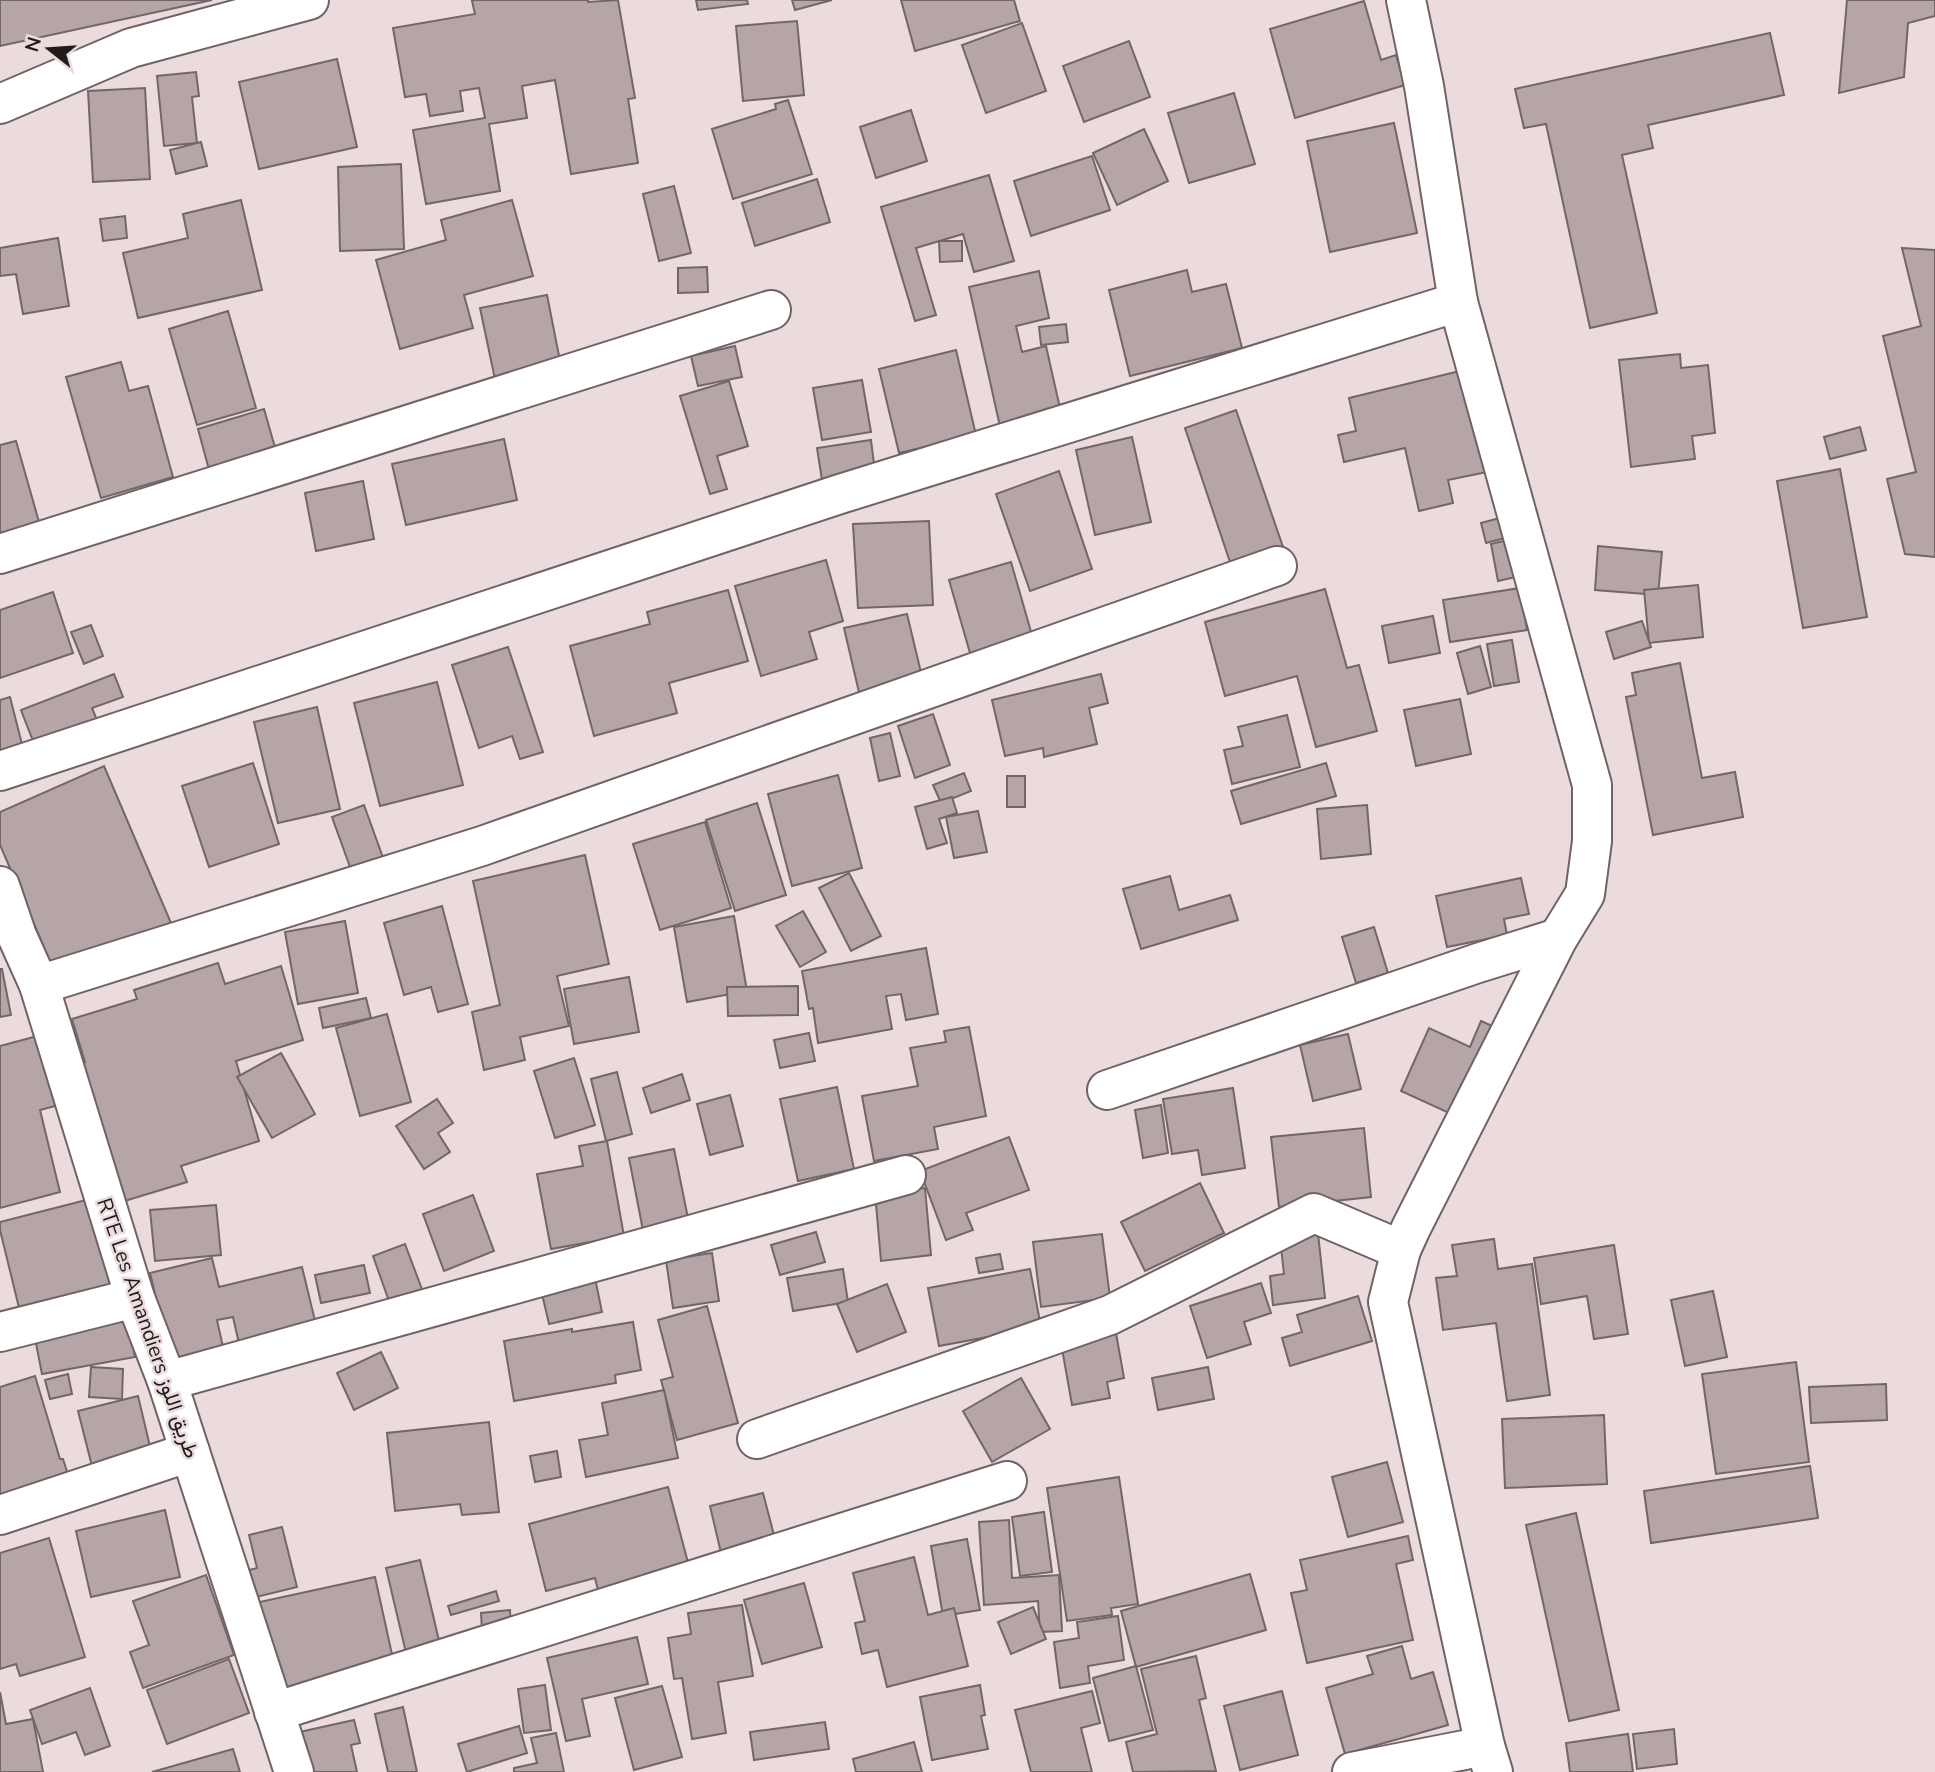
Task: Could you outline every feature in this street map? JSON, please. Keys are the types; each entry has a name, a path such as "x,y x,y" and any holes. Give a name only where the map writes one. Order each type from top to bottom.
{"street":[{"path":"0,104 131,48 309,0"},
{"path":"1352,1772 1489,1759 1388,1302 1401,1250 1558,938 1585,894 1591,841 1592,785 1458,302 1424,86 1415,2"},
{"path":"0,771 827,498 1458,302"},
{"path":"0,554 771,310"},
{"path":"38,985 482,846 1278,566"},
{"name":"RTE Les Amandiers طريق اللوز","path":"0,886 8,939 38,985 135,1298 167,1381 293,1772"},
{"path":"1107,1090 1478,962 1558,938"},
{"path":"167,1381 906,1175"},
{"path":"757,1439 1110,1315 1314,1213 1401,1250"},
{"path":"0,1332 135,1298"},
{"path":"0,1515 190,1452"},
{"path":"274,1713 1007,1481"}],"building":[{"path":"0,0 212,0 0,46"},
{"path":"475,0 618,0 635,98 628,99 638,163 571,174 555,80 522,86 527,118 489,124 500,191 426,204 413,130 485,118 479,88 460,91 463,111 430,116 426,94 405,97 393,28 475,14 472,1"},
{"path":"696,0 747,0 748,4 698,10"},
{"path":"792,0 832,0 795,10"},
{"path":"901,0 1014,0 1020,21 915,51"},
{"path":"1847,0 1935,0 1935,16 1908,23 1904,77 1839,93"},
{"path":"1364,1 1381,60 1396,55 1405,85 1295,118 1270,29"},
{"path":"797,21 804,95 743,101 736,26"},
{"path":"1022,23 1046,91 986,113 962,45"},
{"path":"1770,33 1784,95 1648,125 1653,148 1622,155 1657,313 1590,328 1546,124 1524,128 1515,89"},
{"path":"1129,41 1150,97 1084,122 1063,66"},
{"path":"337,59 357,147 259,169 239,82"},
{"path":"196,72 199,96 192,97 197,143 164,146 157,76"},
{"path":"145,88 150,179 93,182 88,91"},
{"path":"1234,93 1255,164 1189,183 1168,113"},
{"path":"788,100 812,174 733,199 712,129 776,109 775,104"},
{"path":"911,110 927,161 876,178 860,127"},
{"path":"1394,123 1417,233 1330,252 1307,141"},
{"path":"1144,129 1168,181 1117,205 1093,153"},
{"path":"201,142 207,166 176,174 170,150"},
{"path":"1092,156 1110,210 1031,236 1014,181"},
{"path":"401,164 404,249 340,251 338,167"},
{"path":"989,175 1014,261 974,272 963,234 916,248 936,315 915,321 881,207"},
{"path":"817,179 830,222 755,246 742,203"},
{"path":"674,186 691,253 659,261 643,194"},
{"path":"241,200 262,290 138,318 123,253 188,238 183,214"},
{"path":"512,200 533,276 464,295 473,328 400,349 376,260 446,240 441,220"},
{"path":"125,216 127,238 103,241 100,219"},
{"path":"58,238 69,306 23,314 16,274 0,276 0,248"},
{"path":"939,241 962,241 962,261 940,262"},
{"path":"1902,248 1935,250 1935,557 1905,554 1887,479 1916,472 1883,336 1921,326"},
{"path":"707,267 708,292 678,293 678,268"},
{"path":"1187,270 1192,292 1226,284 1242,348 1130,376 1109,290"},
{"path":"1039,271 1049,318 1016,326 1022,352 1046,346 1062,417 1001,431 969,287"},
{"path":"547,295 562,371 496,384 480,308"},
{"path":"228,311 256,408 197,425 169,329"},
{"path":"1066,324 1068,342 1041,345 1039,327"},
{"path":"735,346 742,377 698,386 691,356"},
{"path":"956,350 976,435 899,453 879,369"},
{"path":"1680,354 1681,368 1708,365 1715,433 1692,436 1695,459 1631,467 1619,360"},
{"path":"121,362 129,391 148,386 173,477 101,498 66,377"},
{"path":"1464,370 1487,472 1448,480 1453,503 1419,511 1405,448 1344,462 1338,435 1356,431 1349,398"},
{"path":"862,380 871,432 822,440 813,388"},
{"path":"729,381 748,446 717,456 727,489 710,494 680,396"},
{"path":"264,409 278,458 211,477 198,429"},
{"path":"1236,410 1284,550 1232,568 1185,428"},
{"path":"1860,427 1866,450 1830,459 1824,437"},
{"path":"1132,437 1151,522 1095,535 1076,450"},
{"path":"504,439 517,500 406,525 392,464"},
{"path":"871,440 875,472 822,480 817,448"},
{"path":"16,441 43,536 0,548 0,445"},
{"path":"1840,469 1867,617 1803,628 1777,481"},
{"path":"1059,471 1092,569 1030,591 996,494"},
{"path":"363,481 374,539 316,551 305,493"},
{"path":"1511,515 1516,535 1486,543 1481,523"},
{"path":"929,521 933,605 858,608 853,524"},
{"path":"1512,539 1520,576 1498,581 1491,544"},
{"path":"1598,546 1662,552 1658,595 1595,590"},
{"path":"826,560 843,621 809,632 817,659 761,676 735,586"},
{"path":"1011,562 1034,642 972,660 949,580"},
{"path":"1698,585 1703,637 1649,643 1644,590"},
{"path":"1520,588 1527,630 1450,642 1443,600"},
{"path":"1325,589 1347,668 1359,665 1377,731 1316,747 1297,676 1225,696 1205,622"},
{"path":"728,590 748,661 669,683 677,713 594,736 570,646 650,624 647,612"},
{"path":"53,592 73,653 0,678 0,610"},
{"path":"907,614 924,685 861,701 844,628"},
{"path":"1433,616 1440,653 1389,663 1382,626"},
{"path":"1642,621 1651,647 1614,659 1606,632"},
{"path":"91,625 103,656 84,664 71,632"},
{"path":"1512,640 1519,682 1494,686 1487,644"},
{"path":"1480,646 1491,687 1468,694 1457,653"},
{"path":"508,647 543,752 520,759 512,736 479,748 452,665"},
{"path":"1680,663 1702,778 1735,772 1743,817 1653,835 1626,697 1636,695 1632,673"},
{"path":"114,674 123,697 92,708 103,735 40,759 21,710"},
{"path":"1101,674 1108,703 1089,708 1097,744 1044,757 1043,748 1005,756 992,700"},
{"path":"437,682 463,785 380,806 354,703"},
{"path":"10,697 26,760 0,767 0,700"},
{"path":"1460,699 1471,754 1416,766 1404,710"},
{"path":"317,707 340,809 278,823 254,722"},
{"path":"933,714 950,765 915,778 898,726"},
{"path":"1287,715 1300,767 1232,784 1224,750 1243,746 1238,727"},
{"path":"890,733 900,776 879,781 870,738"},
{"path":"253,763 279,844 209,867 182,786"},
{"path":"1326,763 1336,796 1241,824 1231,791"},
{"path":"104,766 171,923 55,973 0,845 0,812"},
{"path":"964,773 971,791 941,803 933,785"},
{"path":"838,775 862,868 792,886 768,794"},
{"path":"1007,776 1025,776 1025,807 1007,807"},
{"path":"952,797 957,813 939,819 947,843 927,849 915,807"},
{"path":"757,803 786,895 735,911 706,820"},
{"path":"364,805 386,866 354,878 332,817"},
{"path":"1367,805 1371,854 1321,859 1317,809"},
{"path":"978,811 987,852 954,858 946,817"},
{"path":"705,822 731,908 660,930 633,844"},
{"path":"585,855 609,964 557,976 569,1026 520,1037 525,1060 484,1070 472,1012 500,1005 473,881"},
{"path":"849,873 881,936 851,951 819,888"},
{"path":"1170,876 1179,910 1230,895 1238,920 1141,949 1123,889"},
{"path":"1521,878 1529,914 1504,919 1507,935 1447,947 1436,896"},
{"path":"442,906 468,1004 438,1012 431,987 404,995 384,923"},
{"path":"803,911 826,952 800,967 776,926"},
{"path":"734,916 747,991 687,1002 674,927"},
{"path":"345,921 358,993 298,1004 285,932"},
{"path":"1374,927 1388,973 1356,983 1342,937"},
{"path":"926,948 938,1014 906,1020 901,994 886,996 892,1029 818,1043 813,1008 809,1009 802,971"},
{"path":"218,963 225,984 281,966 303,1040 236,1061 259,1141 181,1166 187,1182 118,1203 76,1065 85,1062 72,1019 137,999 134,990"},
{"path":"0,969 11,1015 0,1017"},
{"path":"629,977 639,1032 574,1044 564,989"},
{"path":"798,986 798,1015 728,1016 727,987"},
{"path":"366,998 371,1018 323,1028 319,1008"},
{"path":"387,1014 411,1102 360,1116 336,1028"},
{"path":"1481,1021 1501,1030 1475,1091 1461,1085 1449,1113 1401,1091 1429,1028 1470,1047"},
{"path":"969,1027 986,1116 934,1127 938,1149 874,1161 862,1096 918,1086 910,1048 946,1042 944,1031"},
{"path":"809,1033 815,1061 780,1068 774,1040"},
{"path":"1348,1034 1361,1089 1313,1101 1300,1045"},
{"path":"41,1035 59,1105 40,1110 60,1192 0,1208 0,1046"},
{"path":"281,1053 315,1114 272,1138 237,1077"},
{"path":"574,1058 595,1125 555,1138 534,1071"},
{"path":"617,1072 632,1134 606,1141 591,1079"},
{"path":"682,1074 690,1100 651,1113 643,1088"},
{"path":"837,1087 854,1169 798,1181 780,1099"},
{"path":"1233,1088 1245,1168 1202,1175 1198,1150 1172,1154 1163,1099"},
{"path":"730,1095 743,1146 710,1155 697,1104"},
{"path":"437,1099 453,1123 438,1133 450,1152 424,1169 396,1126"},
{"path":"1161,1105 1168,1153 1143,1158 1135,1110"},
{"path":"1364,1128 1371,1197 1279,1207 1271,1137"},
{"path":"1009,1137 1029,1190 966,1213 973,1230 946,1240 920,1171"},
{"path":"607,1141 624,1236 551,1249 537,1174 583,1166 579,1146"},
{"path":"674,1149 691,1233 645,1241 629,1158"},
{"path":"1200,1183 1224,1233 1145,1271 1121,1222"},
{"path":"925,1188 931,1255 881,1261 875,1193"},
{"path":"473,1195 494,1251 444,1271 423,1214"},
{"path":"94,1198 119,1296 22,1320 0,1222"},
{"path":"216,1205 221,1255 155,1261 150,1210"},
{"path":"816,1232 825,1262 780,1275 771,1245"},
{"path":"1318,1233 1325,1298 1273,1305 1270,1276 1284,1274 1280,1238"},
{"path":"1102,1234 1110,1298 1041,1307 1033,1242"},
{"path":"1494,1239 1498,1269 1532,1264 1550,1395 1507,1401 1496,1323 1443,1330 1436,1278 1457,1276 1452,1245"},
{"path":"405,1244 423,1292 390,1304 373,1256"},
{"path":"1614,1245 1628,1334 1594,1339 1587,1296 1541,1304 1534,1258"},
{"path":"712,1253 719,1301 673,1308 666,1260"},
{"path":"1000,1254 1003,1269 979,1273 976,1258"},
{"path":"212,1258 219,1287 302,1267 317,1329 240,1348 233,1317 217,1320 225,1356 173,1369 150,1273"},
{"path":"364,1265 370,1293 321,1303 315,1275"},
{"path":"843,1269 848,1302 793,1311 787,1278"},
{"path":"1030,1269 1041,1327 939,1346 928,1288"},
{"path":"594,1273 602,1312 549,1324 540,1285"},
{"path":"1261,1283 1271,1313 1244,1322 1251,1344 1207,1358 1190,1306"},
{"path":"887,1284 906,1332 857,1352 837,1304"},
{"path":"1713,1291 1727,1357 1685,1366 1671,1300"},
{"path":"1358,1296 1372,1341 1290,1366 1282,1338 1302,1332 1297,1315"},
{"path":"707,1306 738,1423 677,1440 661,1380 673,1377 658,1320"},
{"path":"126,1311 135,1357 42,1374 33,1328"},
{"path":"633,1322 641,1370 615,1375 616,1383 514,1401 504,1341"},
{"path":"1116,1333 1124,1378 1107,1382 1110,1398 1072,1405 1061,1343"},
{"path":"381,1352 398,1388 354,1410 337,1373"},
{"path":"1796,1362 1809,1462 1716,1474 1702,1374"},
{"path":"91,1367 123,1369 122,1399 89,1397"},
{"path":"1208,1367 1214,1399 1158,1410 1152,1378"},
{"path":"68,1374 72,1394 50,1399 45,1380"},
{"path":"35,1376 60,1459 63,1459 71,1484 0,1506 0,1387"},
{"path":"1021,1378 1050,1429 992,1462 963,1411"},
{"path":"1886,1384 1887,1420 1811,1423 1809,1387"},
{"path":"664,1390 678,1458 586,1477 579,1440 608,1435 602,1403"},
{"path":"138,1396 154,1463 95,1478 78,1411"},
{"path":"1604,1415 1607,1484 1505,1488 1502,1419"},
{"path":"489,1422 499,1512 462,1515 460,1504 395,1511 387,1433"},
{"path":"557,1451 561,1477 535,1482 530,1456"},
{"path":"1387,1462 1403,1522 1348,1537 1332,1477"},
{"path":"1810,1466 1818,1518 1651,1543 1644,1491"},
{"path":"1119,1477 1138,1604 1111,1608 1112,1615 1067,1621 1047,1488"},
{"path":"668,1487 691,1574 600,1598 595,1578 546,1591 529,1524"},
{"path":"763,1493 775,1539 721,1553 710,1506"},
{"path":"165,1510 180,1577 91,1597 76,1531"},
{"path":"1044,1512 1052,1572 1020,1576 1012,1517"},
{"path":"1576,1513 1619,1710 1569,1721 1526,1525"},
{"path":"1009,1520 1012,1578 1059,1575 1062,1631 1040,1632 1038,1601 984,1605 979,1522"},
{"path":"282,1527 297,1587 240,1601 234,1574 257,1568 249,1535"},
{"path":"1408,1536 1413,1560 1396,1564 1413,1640 1307,1663 1291,1593 1307,1590 1300,1560"},
{"path":"49,1538 85,1657 20,1676 16,1664 0,1669 0,1553"},
{"path":"967,1539 980,1610 943,1616 931,1546"},
{"path":"914,1557 928,1615 954,1608 968,1666 887,1687 878,1650 862,1654 855,1623 865,1621 853,1573"},
{"path":"420,1560 441,1649 407,1657 386,1568"},
{"path":"1250,1574 1266,1630 1136,1667 1121,1611"},
{"path":"206,1575 234,1655 143,1688 130,1652 149,1645 133,1601"},
{"path":"375,1577 395,1668 274,1694 246,1605"},
{"path":"804,1583 822,1647 762,1664 744,1600"},
{"path":"496,1591 499,1601 451,1615 448,1606"},
{"path":"742,1605 753,1676 718,1682 726,1733 692,1739 682,1678 674,1679 668,1638 691,1634 688,1613"},
{"path":"1033,1607 1046,1639 1011,1654 998,1622"},
{"path":"510,1610 511,1630 482,1632 481,1613"},
{"path":"1118,1616 1124,1660 1088,1666 1090,1683 1060,1688 1054,1642 1079,1638 1077,1622"},
{"path":"637,1637 648,1684 582,1699 590,1736 566,1741 547,1658"},
{"path":"1402,1646 1411,1679 1433,1672 1448,1725 1345,1754 1326,1688 1373,1674 1367,1656"},
{"path":"1196,1656 1206,1698 1199,1700 1216,1771 1133,1772 1126,1742 1157,1734 1141,1669"},
{"path":"229,1659 249,1713 167,1744 147,1690"},
{"path":"1136,1666 1153,1730 1109,1741 1093,1678"},
{"path":"545,1685 551,1730 524,1733 518,1689"},
{"path":"980,1685 985,1715 981,1716 988,1749 932,1760 920,1697"},
{"path":"662,1686 682,1757 634,1770 615,1698"},
{"path":"90,1688 110,1746 85,1755 76,1732 42,1744 30,1710"},
{"path":"1092,1691 1100,1723 1081,1728 1092,1772 1031,1772 1015,1710"},
{"path":"1282,1691 1298,1755 1240,1770 1224,1706"},
{"path":"0,1692 6,1724 33,1719 43,1772 0,1772"},
{"path":"403,1707 417,1772 388,1772 375,1714"},
{"path":"354,1720 360,1743 351,1745 357,1772 303,1772 295,1733"},
{"path":"825,1722 829,1749 754,1760 750,1732"},
{"path":"519,1726 527,1753 467,1772 458,1744"},
{"path":"1674,1729 1677,1764 1637,1769 1633,1734"},
{"path":"556,1733 564,1772 514,1772 514,1768 537,1763 531,1738"},
{"path":"1628,1734 1633,1772 1570,1772 1566,1743"},
{"path":"914,1742 922,1772 856,1772 853,1759"},
{"path":"233,1749 240,1772 152,1772"}]}
